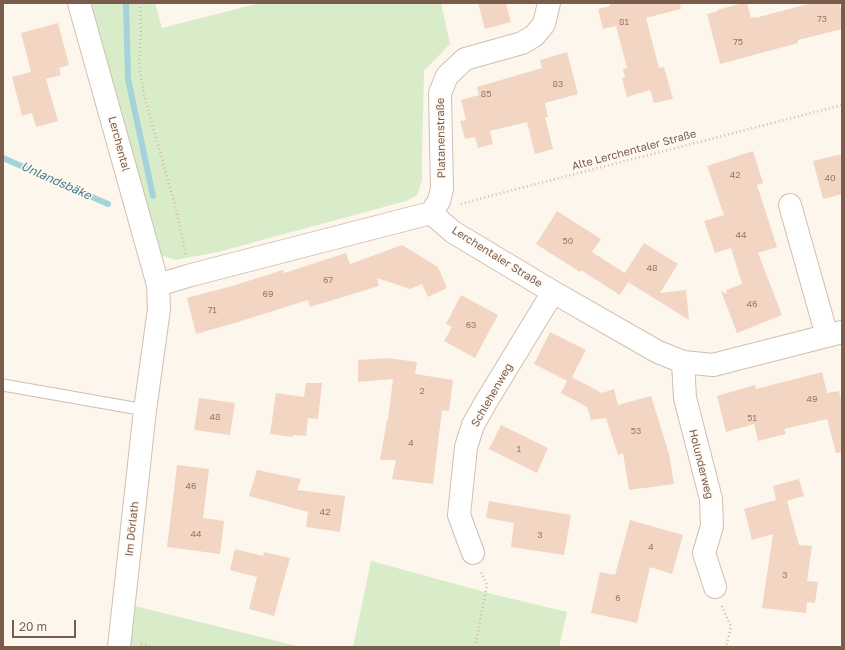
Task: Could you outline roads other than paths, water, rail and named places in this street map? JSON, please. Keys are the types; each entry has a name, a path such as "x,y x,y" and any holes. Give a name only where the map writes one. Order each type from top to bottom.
{"street":[{"name":"Lerchental","path":"79,3 158,285"},
{"name":"Platanenstraße","path":"431,213 439,201 442,189 440,93 447,76 465,59 522,43 534,36 544,24 549,3"},
{"name":"Lerchentaler Straße","path":"431,213 454,232 553,292 658,352 683,362 713,365 835,334 790,205"},
{"path":"158,285 191,275 431,213"},
{"name":"Im Dörlath","path":"119,647 145,410 159,309 158,285"},
{"name":"Schlehenweg","path":"473,553 459,515 466,447 474,425 486,402 553,292"},
{"name":"Holunderweg","path":"683,362 685,398 711,499 712,526 704,553 715,587"}],"lane":[{"path":"3,385 145,410"}],"waterway":[{"path":"126,3 128,79 153,196"},
{"name":"Unlandsbäke","path":"3,158 108,204"}]}
